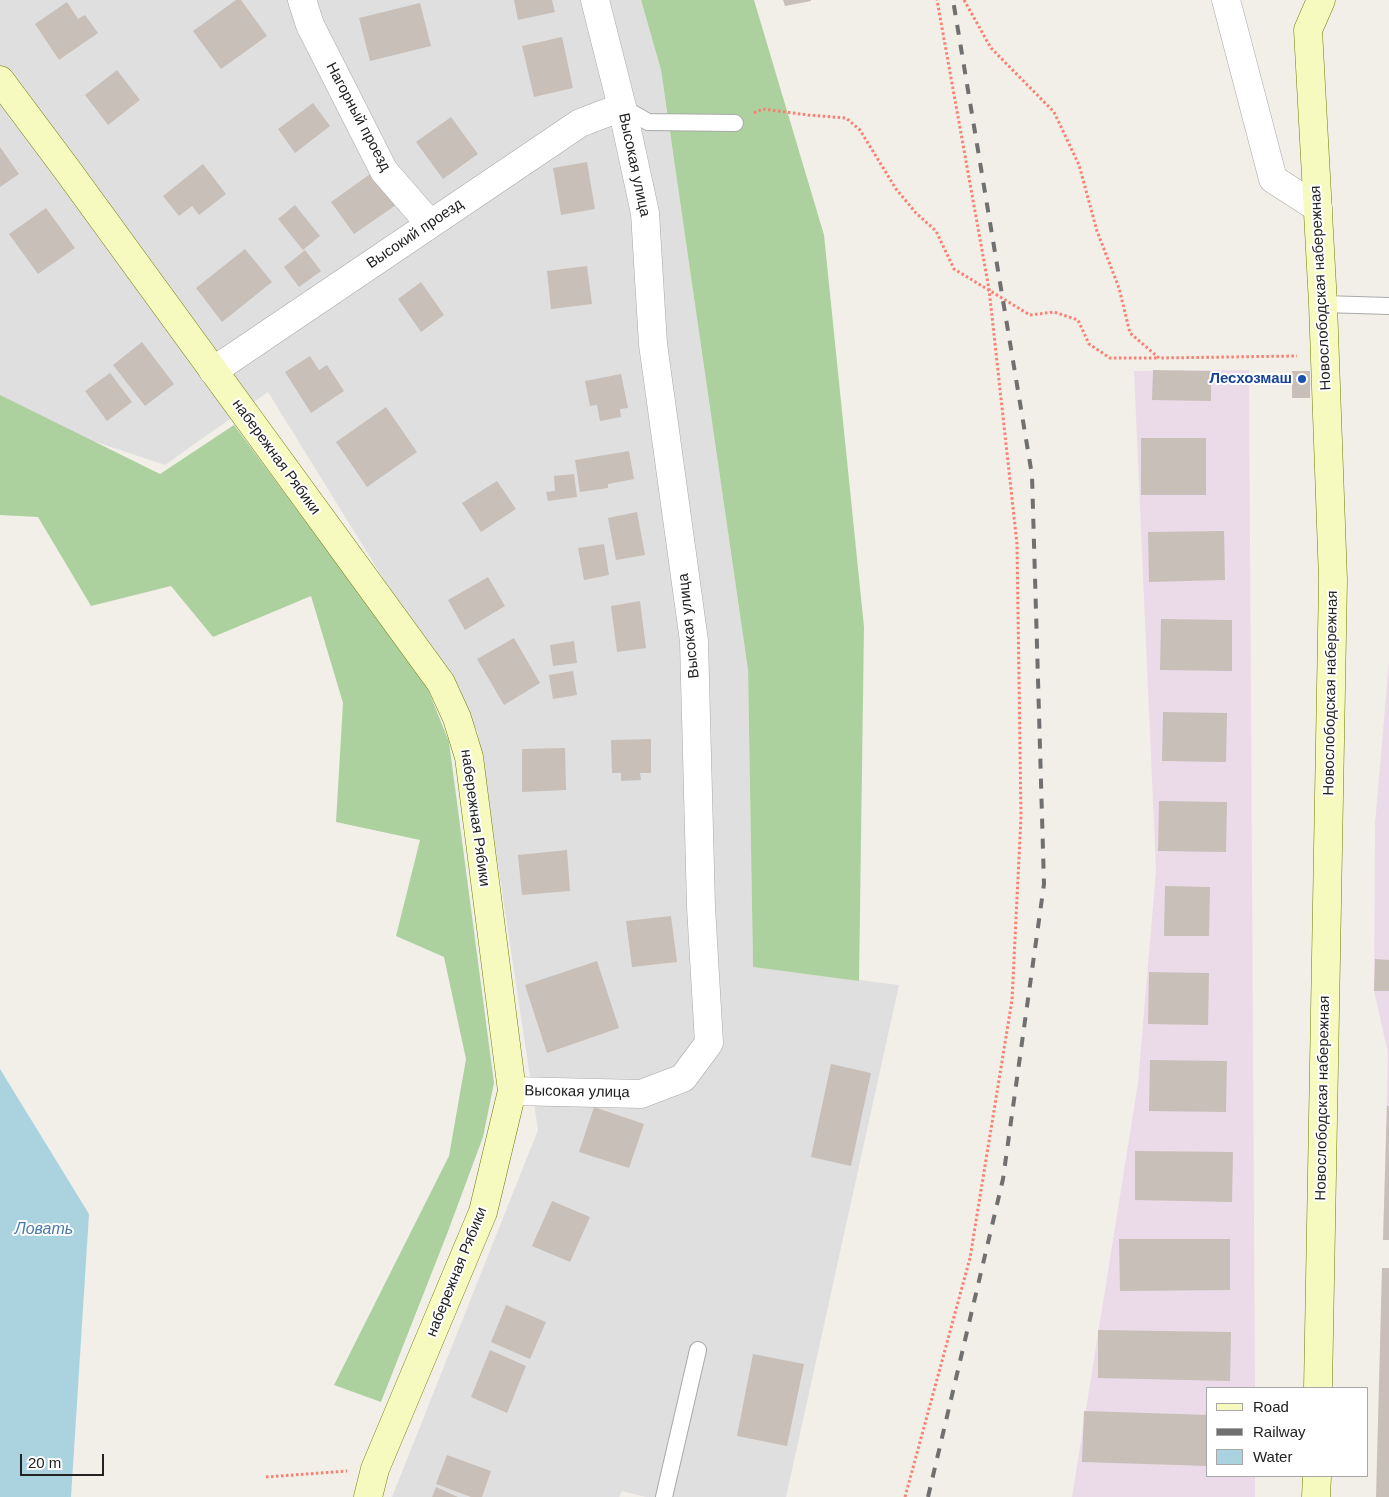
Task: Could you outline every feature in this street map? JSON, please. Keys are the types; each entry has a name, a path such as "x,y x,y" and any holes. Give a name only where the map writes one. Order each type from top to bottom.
{"street":[{"name":"Нагорный проезд","path":"302,0 310,25 384,171 430,224"},
{"name":"Высокая улица","path":"512,1091 641,1094 683,1078 709,1043 700,907 694,641 652,344 645,213 622,107 595,0"},
{"path":"1226,0 1273,179 1318,208"},
{"name":"Новослободская набережная","path":"1318,1387 1333,580 1323,304 1308,30 1320,0"},
{"name":"набережная Рябики","path":"0,80 441,683 457,718 469,757 512,1091 483,1212 375,1469 368,1497"},
{"name":"Высокий проезд","path":"213,371 580,123 622,107"},
{"path":"1316,1477 1316,1497"}],"lane":[{"path":"622,107 648,122 735,124"},
{"path":"1323,304 1389,306"},
{"path":"664,1497 698,1350"}],"path":[{"path":"905,1497 970,1258 1012,1000 1021,817 1017,544 989,289 937,0"},
{"path":"964,0 991,48 1054,112 1079,165 1098,231 1119,288 1130,334 1159,358"},
{"path":"735,124 763,109 846,118 860,130 896,189 916,213 936,231 954,269 1030,315 1054,312 1078,320 1089,344 1110,358 1325,355"},
{"path":"266,1477 375,1469"}],"shaded area":[{"path":"0,0 641,0 661,70 748,670 753,967 899,985 786,1497 646,1497 622,1491 619,1497 392,1497 538,1130 478,732 268,392 165,465 0,410"},
{"path":"1249,370 1255,1387 1206,1387 1206,1477 1255,1477 1255,1497 1072,1497 1138,1083 1156,871 1134,371"},
{"path":"1389,662 1389,1240 1383,1240 1388,1053 1374,991 1375,824"}],"green space":[{"path":"641,0 754,0 824,235 864,627 859,981 753,967 748,670 661,70"},
{"path":"0,395 160,474 234,425 425,682 449,742 494,1083 483,1137 381,1402 334,1385 449,1156 466,1059 444,957 396,936 420,840 336,822 343,703 311,596 213,637 171,586 91,606 38,517 0,515"}],"water":[{"name":"Ловать","path":"0,1069 89,1214 71,1497 0,1497"}],"building":[{"path":"236,0 241,0 267,36 221,69 193,31"},
{"path":"514,0 552,0 555,12 518,20"},
{"path":"783,0 811,0 811,1 785,6"},
{"path":"67,2 78,19 85,15 98,33 59,60 35,24"},
{"path":"420,3 431,46 370,61 359,18"},
{"path":"562,37 573,88 534,97 522,46"},
{"path":"117,70 140,100 108,125 85,95"},
{"path":"313,103 330,126 295,153 278,129"},
{"path":"451,117 478,154 443,179 416,142"},
{"path":"0,147 19,174 0,187"},
{"path":"587,162 595,209 561,215 553,168"},
{"path":"203,164 226,194 199,215 192,206 179,216 163,196"},
{"path":"373,172 396,205 354,234 331,202"},
{"path":"295,205 320,236 303,250 278,219"},
{"path":"46,208 75,248 38,274 9,234"},
{"path":"245,249 272,282 222,322 196,288"},
{"path":"305,250 321,271 299,287 284,267"},
{"path":"587,266 592,304 551,309 547,271"},
{"path":"421,282 444,315 421,332 398,299"},
{"path":"142,342 174,384 145,406 113,365"},
{"path":"310,356 319,370 327,365 344,391 311,413 285,372"},
{"path":"1153,370 1211,371 1211,401 1152,400"},
{"path":"1292,371 1310,371 1310,398 1292,398"},
{"path":"110,373 132,402 107,421 85,391"},
{"path":"621,374 628,408 620,409 621,417 600,421 597,405 590,406 585,381"},
{"path":"386,407 417,452 367,487 336,442"},
{"path":"1141,438 1206,438 1206,495 1141,495"},
{"path":"629,451 634,479 608,484 608,488 580,492 575,460"},
{"path":"574,474 577,497 548,501 546,492 555,491 554,476"},
{"path":"497,481 516,509 481,532 462,503"},
{"path":"637,512 645,555 616,560 608,518"},
{"path":"1224,531 1225,580 1149,582 1148,532"},
{"path":"604,544 609,575 584,580 578,548"},
{"path":"488,577 505,606 465,630 448,600"},
{"path":"640,601 646,648 617,652 611,606"},
{"path":"1161,619 1232,620 1232,671 1160,670"},
{"path":"514,638 540,683 504,705 477,659"},
{"path":"574,641 577,663 553,666 550,645"},
{"path":"573,671 577,695 553,699 549,675"},
{"path":"1163,712 1227,713 1226,762 1162,761"},
{"path":"651,739 651,773 640,773 641,780 621,781 621,773 612,773 611,740"},
{"path":"565,748 566,790 522,792 522,749"},
{"path":"1159,801 1227,802 1226,852 1158,851"},
{"path":"567,850 570,891 522,895 518,855"},
{"path":"1165,886 1210,887 1209,936 1164,936"},
{"path":"671,916 677,962 632,967 626,921"},
{"path":"1375,959 1389,960 1389,991 1374,991"},
{"path":"597,961 619,1028 547,1053 525,985"},
{"path":"1149,972 1209,973 1208,1025 1148,1024"},
{"path":"1150,1060 1227,1061 1226,1112 1149,1111"},
{"path":"831,1064 871,1073 851,1166 811,1157"},
{"path":"1387,1106 1389,1106 1389,1240 1383,1240"},
{"path":"594,1107 644,1124 629,1168 579,1152"},
{"path":"1135,1151 1233,1152 1232,1202 1135,1200"},
{"path":"552,1201 590,1217 570,1262 532,1246"},
{"path":"1119,1239 1230,1239 1230,1290 1120,1291"},
{"path":"1382,1268 1389,1268 1389,1497 1376,1497"},
{"path":"506,1305 546,1322 530,1359 491,1342"},
{"path":"1098,1330 1231,1332 1230,1381 1098,1378"},
{"path":"490,1350 526,1366 507,1413 471,1397"},
{"path":"753,1354 804,1364 787,1446 737,1436"},
{"path":"1084,1411 1206,1415 1206,1466 1082,1462"},
{"path":"447,1455 491,1471 482,1497 471,1497 436,1484"},
{"path":"436,1487 458,1497 432,1497"}],"railway":[{"path":"928,1497 1003,1179 1044,884 1032,475 953,0"}],"place":[{"name":"Лесхозмаш","path":"1302,379"}]}
